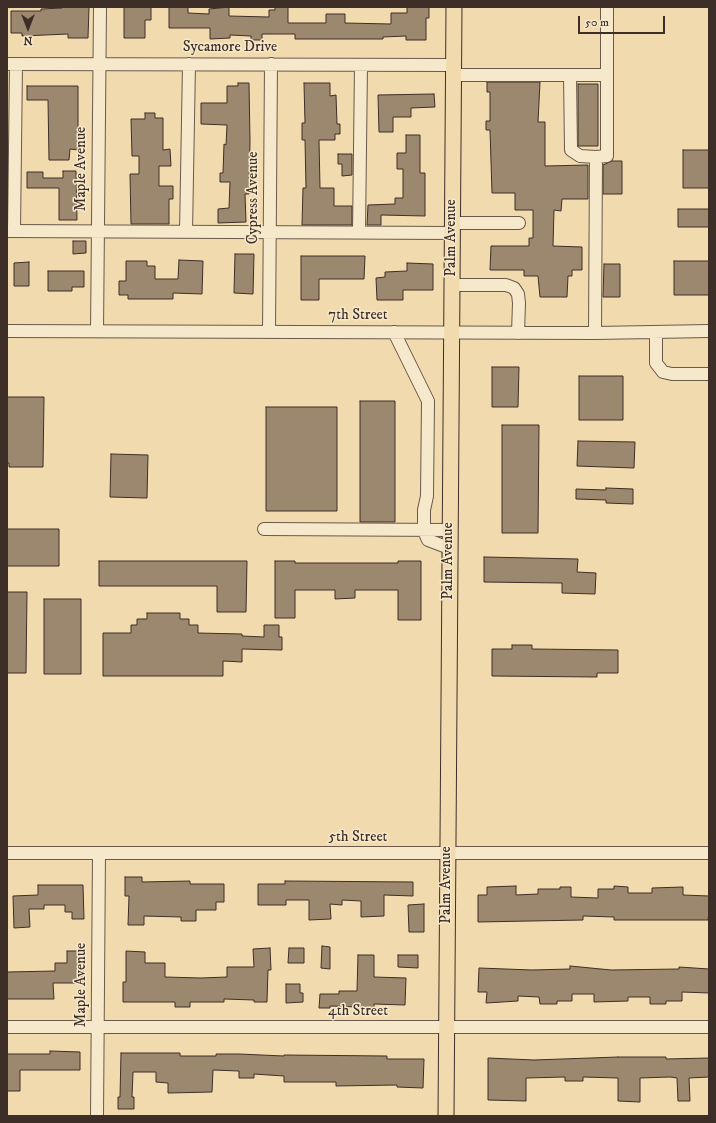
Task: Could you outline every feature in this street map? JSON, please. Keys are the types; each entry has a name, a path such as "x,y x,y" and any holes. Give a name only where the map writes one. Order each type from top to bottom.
{"main road":[{"name":"Palm Avenue","path":"446,1116 454,7"}],"street":[{"name":"Maple Avenue","path":"97,331 100,7"},
{"path":"570,75 571,150 576,155 580,156 607,156 607,7"},
{"name":"Sycamore Drive","path":"12,64 362,65 570,75 607,75"},
{"path":"12,64 10,231 359,232 452,228 518,223"},
{"path":"186,232 189,64"},
{"name":"Cypress Avenue","path":"269,332 271,64"},
{"path":"359,232 362,65"},
{"path":"595,333 596,157"},
{"path":"451,285 506,285 514,288 518,294 518,332"},
{"name":"7th Street","path":"7,331 595,333 709,331"},
{"path":"394,332 428,401 427,496 424,510 424,531 428,540 449,548"},
{"path":"656,332 656,362 663,372 672,374 709,374"},
{"path":"264,529 450,530"},
{"name":"5th Street","path":"7,853 447,855 709,853"},
{"name":"Maple Avenue","path":"97,1116 99,853"},
{"name":"4th Street","path":"7,1027 709,1027"}],"building":[{"path":"89,7 88,38 68,38 68,34 22,36 22,33 11,33 11,11 41,11 41,9"},
{"path":"124,7 151,7 151,20 145,20 145,38 124,38"},
{"path":"169,7 188,7 188,13 209,14 209,9 229,7 229,16 269,17 269,10 275,10 275,7 288,7 288,23 326,23 326,14 345,14 345,23 391,24 391,13 407,13 407,7 429,7 429,18 426,18 426,40 406,40 406,36 383,37 383,39 295,39 295,34 262,34 262,40 251,40 251,36 230,35 230,38 210,39 210,28 169,28"},
{"path":"487,82 540,82 538,122 545,122 545,166 588,165 588,199 562,199 561,211 554,210 553,246 582,247 582,270 572,270 572,276 568,276 567,297 540,297 538,276 524,276 524,270 490,270 491,246 529,246 529,238 533,238 533,210 515,210 515,193 492,193 490,130 486,130 486,121 490,121 490,92 487,92"},
{"path":"238,83 249,83 249,194 245,194 246,222 218,223 218,209 229,208 230,182 220,182 220,173 223,173 224,144 226,145 227,125 201,124 201,103 227,103 227,86 238,86"},
{"path":"304,83 330,83 330,96 336,95 337,124 340,124 340,134 335,134 335,140 319,140 320,188 334,188 334,206 352,206 352,225 302,225 303,188 306,188 305,140 302,140 302,123 305,123"},
{"path":"578,84 598,84 598,146 578,146"},
{"path":"27,86 78,86 78,150 70,149 69,160 49,160 48,100 27,100"},
{"path":"434,94 435,107 411,108 411,117 393,117 393,132 379,132 378,95"},
{"path":"145,113 155,113 155,118 163,118 163,150 170,149 171,166 159,166 159,186 173,186 173,199 169,199 169,224 131,224 130,174 139,174 139,156 132,156 131,119 145,119"},
{"path":"406,135 420,135 420,173 425,173 425,216 381,215 381,225 367,225 368,205 395,204 395,198 403,198 403,169 397,169 397,153 406,153"},
{"path":"683,150 709,150 709,188 683,188"},
{"path":"338,154 352,154 352,175 342,176 342,164 338,164"},
{"path":"612,161 622,161 622,194 603,194 603,165"},
{"path":"63,171 76,171 77,220 59,220 59,188 27,188 27,172 43,172 43,178 63,178"},
{"path":"678,209 709,209 709,227 678,227"},
{"path":"73,241 86,241 86,253 73,254"},
{"path":"235,254 254,254 253,294 234,293"},
{"path":"301,256 365,256 364,279 319,279 319,300 301,300"},
{"path":"179,260 203,261 202,294 173,293 173,299 128,299 128,295 119,295 119,281 126,281 126,261 147,261 147,266 155,266 155,279 178,279"},
{"path":"674,261 709,261 709,295 674,295"},
{"path":"29,262 29,286 14,286 14,263"},
{"path":"407,263 433,264 433,290 403,290 403,300 377,300 376,278 385,277 385,272 407,271"},
{"path":"604,264 620,264 620,297 603,297"},
{"path":"48,271 84,271 84,287 72,287 72,291 48,291"},
{"path":"492,367 519,367 518,407 492,407"},
{"path":"579,376 623,376 623,420 579,420"},
{"path":"7,397 44,397 43,467 9,467 9,463 7,463"},
{"path":"360,401 395,401 395,522 360,522"},
{"path":"266,407 337,407 337,511 266,511"},
{"path":"502,425 539,425 538,533 502,533"},
{"path":"578,441 635,442 634,468 577,466"},
{"path":"111,454 148,455 147,498 110,497"},
{"path":"606,488 633,489 633,504 606,503 606,500 576,499 576,489 606,490"},
{"path":"7,529 59,529 59,566 7,566"},
{"path":"484,557 578,559 577,572 596,573 595,594 562,593 562,583 484,582"},
{"path":"99,561 247,561 246,612 217,612 217,586 99,586"},
{"path":"275,561 295,561 295,563 398,563 398,561 421,561 421,620 398,620 398,590 355,590 355,598 335,599 335,590 295,590 295,618 275,618"},
{"path":"7,592 27,592 26,673 7,673"},
{"path":"44,599 81,599 81,674 44,674"},
{"path":"147,613 180,613 180,619 189,619 189,625 198,625 198,633 242,634 242,636 264,637 264,625 279,625 279,637 282,637 282,650 242,649 242,662 223,661 223,676 103,676 103,633 131,633 131,625 137,625 137,619 147,619"},
{"path":"512,645 532,645 532,649 618,650 618,673 597,673 597,677 492,676 492,649 512,649"},
{"path":"125,877 142,877 142,882 190,881 190,884 224,884 224,902 216,902 216,910 196,910 196,921 181,921 181,917 144,916 144,925 128,925 129,896 125,896"},
{"path":"285,881 413,882 413,896 384,895 384,916 361,917 361,901 342,900 342,905 330,904 331,919 309,920 309,900 286,900 286,905 258,905 258,884 285,884"},
{"path":"38,885 83,885 84,919 72,919 72,912 65,912 65,905 44,905 44,909 29,909 30,927 14,928 13,896 38,895"},
{"path":"516,886 516,895 538,894 538,889 560,889 560,887 571,887 571,897 598,898 598,889 614,889 614,886 628,887 628,893 652,893 652,888 683,887 683,895 709,896 709,914 708,920 614,920 614,917 583,916 583,920 478,922 478,895 487,895 487,887"},
{"path":"424,904 424,932 409,932 408,905"},
{"path":"322,946 330,947 330,969 321,968"},
{"path":"270,948 271,970 268,970 267,1002 224,999 224,1002 190,1002 190,1007 175,1007 175,1002 123,1002 123,982 126,982 126,951 145,952 145,963 165,963 165,977 201,978 227,977 227,967 254,967 253,949"},
{"path":"289,948 304,948 304,963 288,963"},
{"path":"67,951 83,951 83,983 53,983 54,999 7,999 7,972 55,971 55,963 67,963"},
{"path":"358,955 374,955 374,977 406,978 405,1005 374,1004 374,1010 360,1009 360,1007 330,1006 330,1008 319,1008 320,994 339,994 339,991 357,991"},
{"path":"398,955 418,955 418,968 398,967"},
{"path":"570,966 611,970 679,969 679,967 709,969 709,993 682,992 682,1001 666,1001 666,1004 650,1004 650,997 628,997 628,1001 594,1002 594,994 572,994 572,1001 557,1001 557,1004 540,1004 539,997 518,996 518,1001 486,1003 487,992 478,992 479,968 532,970 570,969"},
{"path":"286,984 300,984 300,993 303,993 303,1002 286,1003"},
{"path":"50,1051 80,1052 80,1070 20,1070 20,1091 7,1091 7,1054 50,1054"},
{"path":"121,1053 180,1053 180,1056 216,1056 216,1054 239,1054 284,1056 387,1056 387,1059 424,1059 423,1088 397,1087 397,1085 336,1086 336,1082 284,1082 284,1076 254,1074 254,1078 239,1078 239,1071 213,1070 212,1092 168,1093 168,1083 156,1082 156,1072 133,1072 132,1097 134,1097 134,1109 118,1109 118,1097 120,1097"},
{"path":"666,1057 666,1059 709,1058 709,1077 689,1078 690,1101 678,1101 677,1078 670,1077 640,1078 640,1102 618,1101 618,1078 583,1077 583,1081 565,1081 565,1077 526,1078 526,1101 488,1100 488,1058 534,1060"}]}
